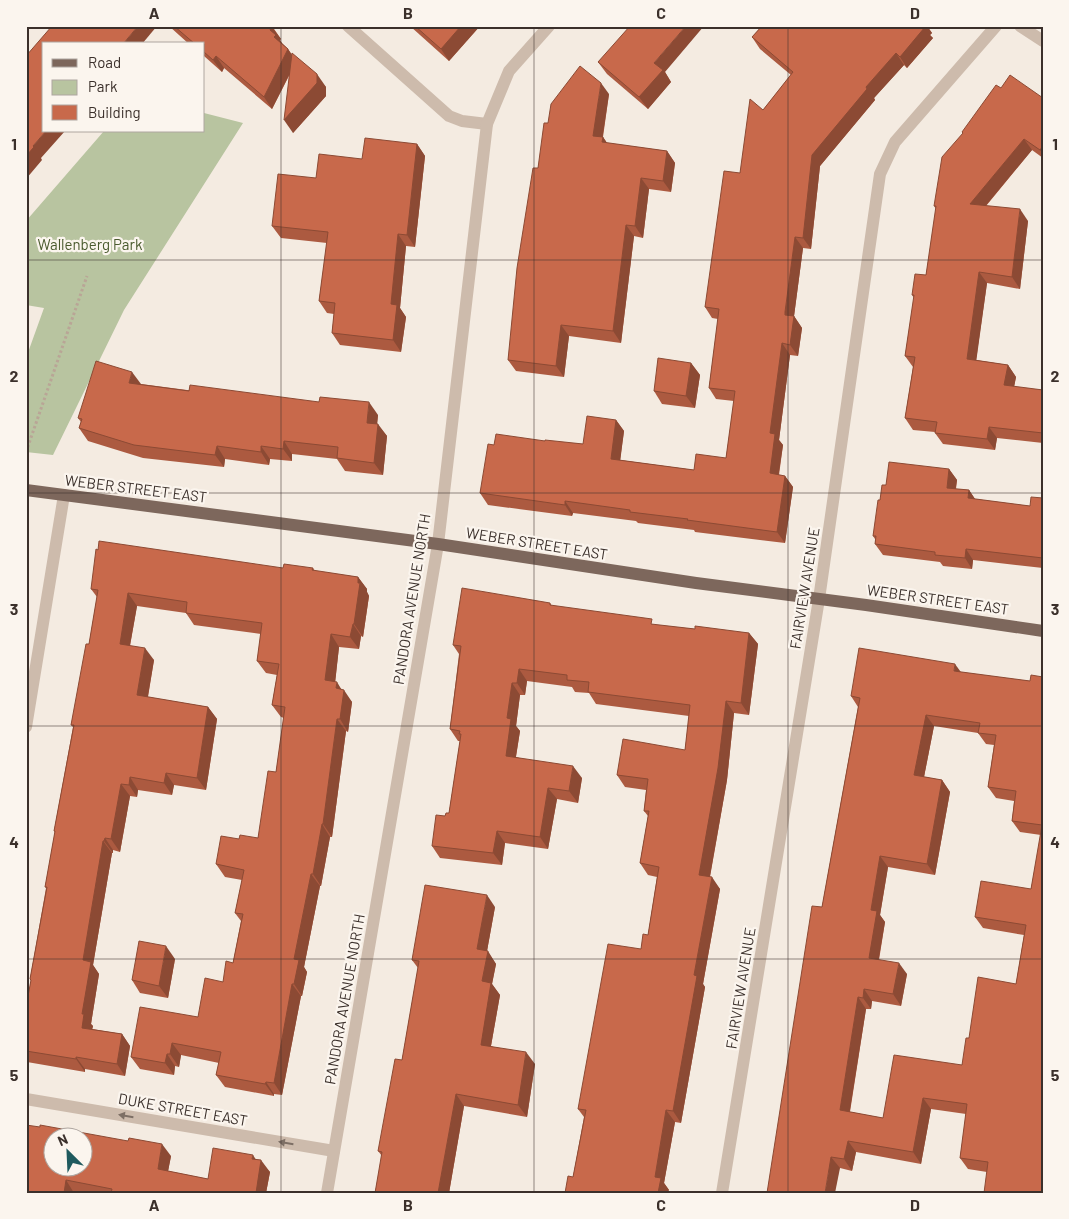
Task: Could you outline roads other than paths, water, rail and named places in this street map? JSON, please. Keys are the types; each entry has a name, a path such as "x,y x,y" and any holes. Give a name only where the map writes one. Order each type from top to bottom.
{"main road":[{"name":"WEBER STREET EAST","path":"26,490 438,544 696,583 1043,631"}],"street":[{"path":"348,26 449,116 462,121 487,124"},
{"name":"PANDORA AVENUE NORTH","path":"328,1193 438,544 487,124 509,71 549,26"},
{"name":"FAIRVIEW AVENUE","path":"722,1193 819,599 880,174 895,142 996,26"},
{"path":"1020,26 1043,41"},
{"path":"26,727 64,495"},
{"name":"DUKE STREET EAST","path":"26,1099 334,1151"}],"park label":[{"name":"Wallenberg Park","path":"90,244"}]}
